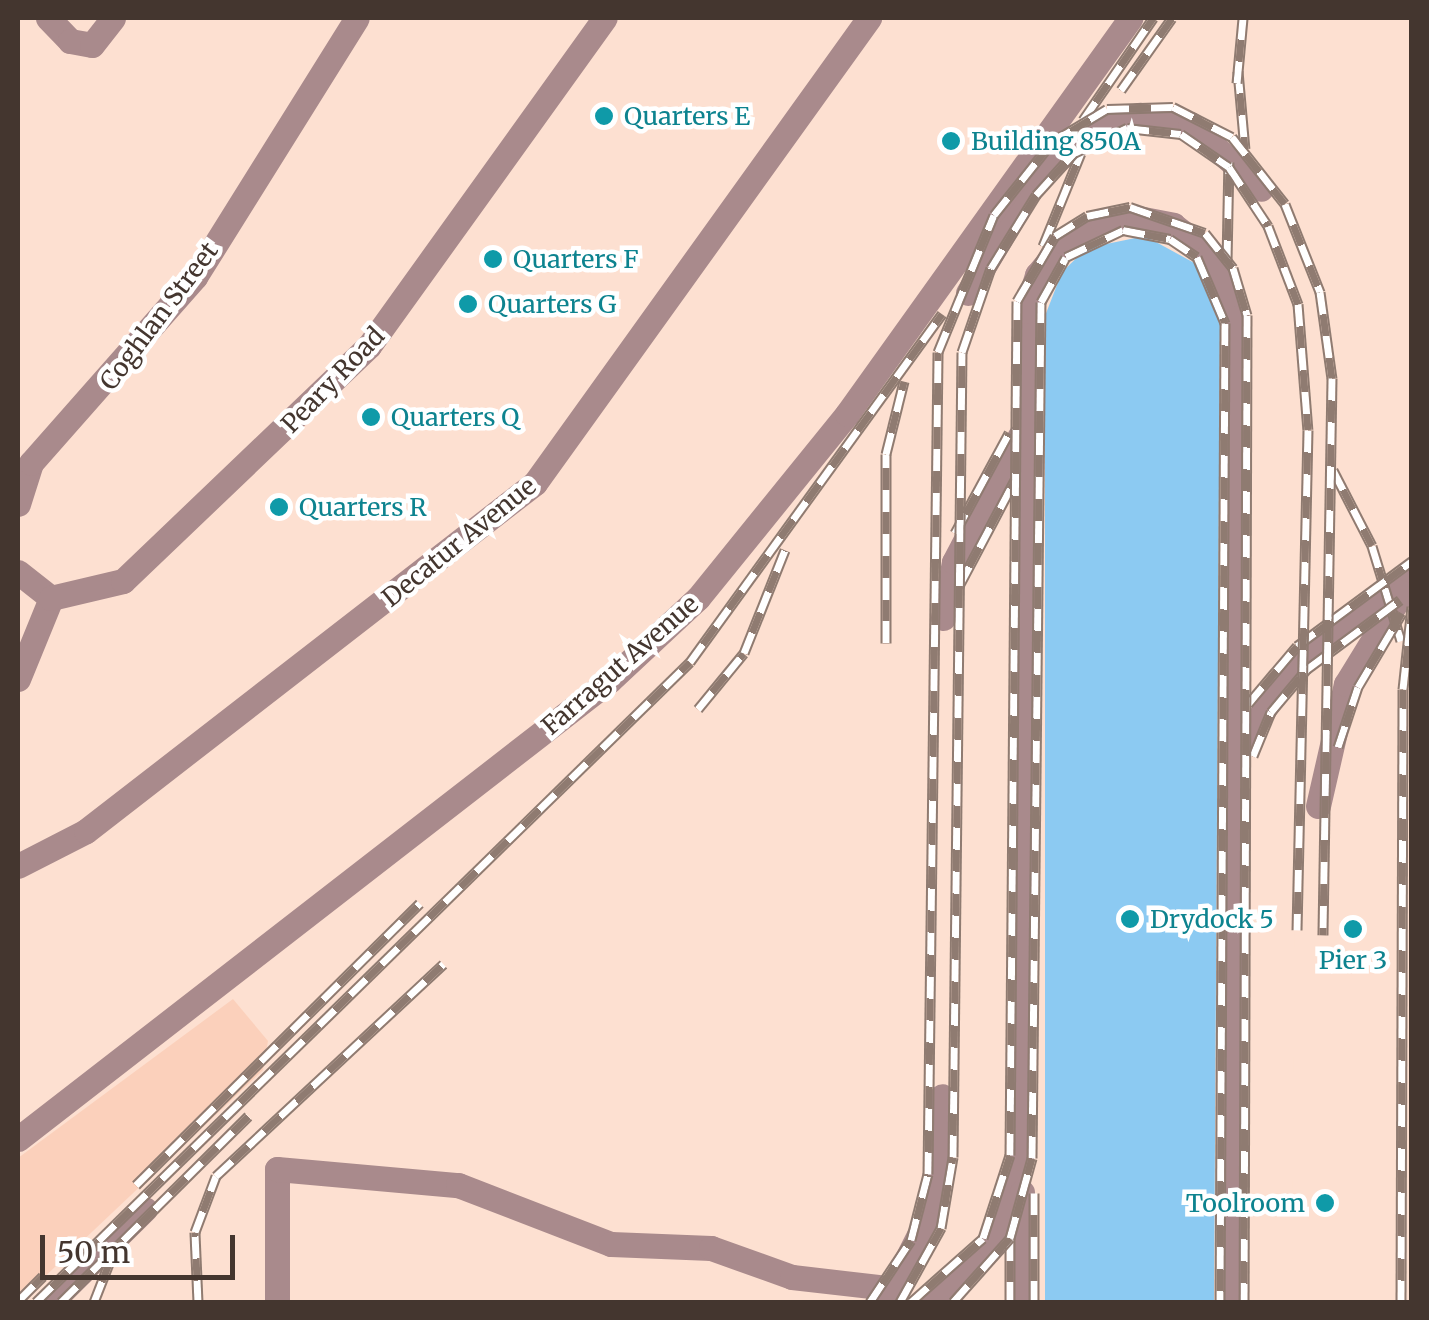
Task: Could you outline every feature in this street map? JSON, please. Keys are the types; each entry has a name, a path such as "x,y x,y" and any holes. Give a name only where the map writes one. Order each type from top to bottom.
{"street":[{"path":"48,18 70,42 92,45 113,18"},
{"name":"Coghlan Street","path":"18,504 31,463 194,277 356,18"},
{"name":"Peary Road","path":"51,598 123,580 369,346 605,18"},
{"name":"Decatur Avenue","path":"18,866 86,831 526,492 870,18"},
{"name":"Farragut Avenue","path":"18,1139 659,636 756,534 1130,18"},
{"path":"1038,175 1067,104"},
{"path":"968,293 1006,219 1038,175 1088,130 1157,116 1218,141 1261,188"},
{"path":"1022,1302 1026,310 1037,275 1064,242 1102,221 1138,218 1173,225 1210,253 1236,318 1231,1302"},
{"path":"944,276 1006,219"},
{"path":"943,618 954,562 1014,454 1026,407"},
{"path":"18,572 51,598 18,680"},
{"path":"1236,770 1282,676 1412,578"},
{"path":"1318,806 1346,684 1412,578"},
{"path":"277,1302 277,1169 458,1185 610,1244 711,1248 792,1276 890,1296 936,1202 942,1096"},
{"path":"933,1302 1002,1228 1022,1127"},
{"path":"50,1302 145,1209"}],"shaded area":[{"path":"233,999 268,1041 263,1070 18,1302 18,1158"}],"water":[{"name":"Drydock 5","path":"1145,236 1198,265 1220,320 1214,1302 1045,1302 1045,316 1062,272 1087,248"}],"pier":[{"name":"Pier 3","path":"1298,555 1411,556 1411,1302 1292,1302"}],"railway":[{"path":"1083,120 1153,18"},
{"path":"1121,90 1172,18"},
{"path":"1237,83 1243,18"},
{"path":"1238,71 1245,149"},
{"path":"870,1302 911,1240 928,1174 938,352 994,215 1052,142 1107,109 1173,107 1232,137 1285,204 1320,292 1332,378 1323,935"},
{"path":"900,1302 941,1228 953,1157 962,352 991,268 1036,195 1074,153 1127,128 1181,134 1229,167 1268,226 1298,304 1308,430 1297,930"},
{"path":"1043,246 1081,153"},
{"path":"1227,262 1229,162"},
{"path":"911,1302 983,1238 1010,1155 1017,301 1055,236 1087,216 1130,207 1205,233 1233,268 1247,315 1244,1302"},
{"path":"953,1302 1010,1238 1032,1158 1041,302 1066,257 1123,230 1170,239 1197,257 1225,323 1220,1302"},
{"path":"36,1302 690,662 942,314"},
{"path":"886,643 886,454 904,381"},
{"path":"955,533 1009,433"},
{"path":"1333,470 1372,546 1401,641"},
{"path":"959,586 1015,480"},
{"path":"698,709 744,653 785,550"},
{"path":"1248,704 1297,646 1412,561"},
{"path":"1253,756 1271,712 1307,669 1400,600"},
{"path":"1401,1302 1403,689 1412,606"},
{"path":"1338,747 1358,687 1402,613"},
{"path":"136,1185 420,903"},
{"path":"198,1302 195,1232 216,1176 443,964"},
{"path":"61,1302 248,1116"},
{"path":"1034,1193 1034,1302"},
{"path":"1010,1238 1010,1302"},
{"path":"94,1302 110,1261"},
{"path":"18,1301 43,1276"}],"place":[{"name":"Quarters E","path":"604,116"},
{"name":"Building 850A","path":"951,141"},
{"name":"Quarters F","path":"493,259"},
{"name":"Quarters G","path":"468,304"},
{"name":"Quarters Q","path":"371,417"},
{"name":"Quarters R","path":"279,507"},
{"name":"Drydock 5","path":"1130,919"},
{"name":"Pier 3","path":"1353,929"},
{"name":"Toolroom","path":"1325,1203"}]}
